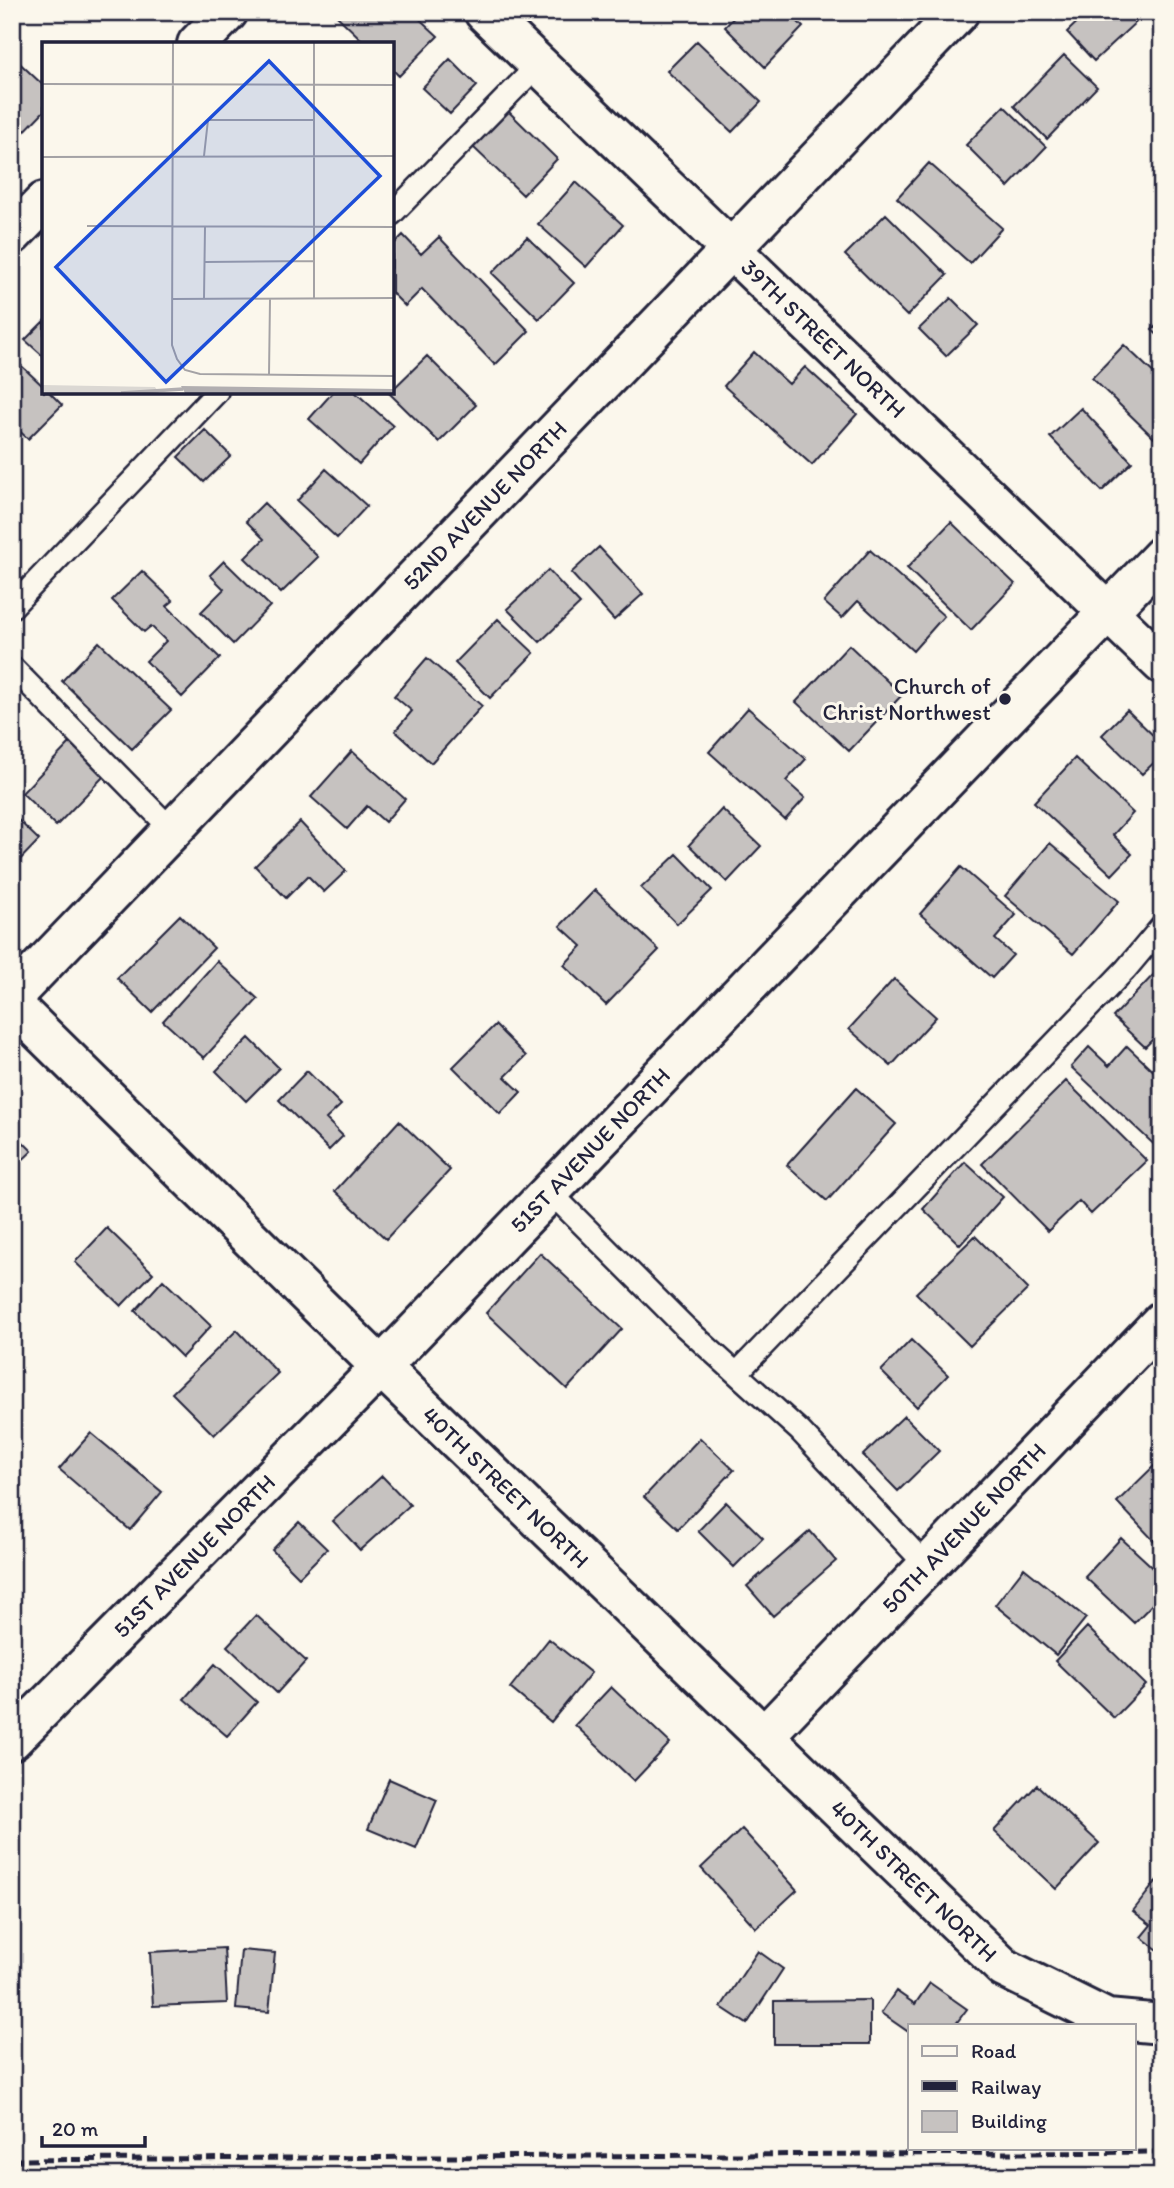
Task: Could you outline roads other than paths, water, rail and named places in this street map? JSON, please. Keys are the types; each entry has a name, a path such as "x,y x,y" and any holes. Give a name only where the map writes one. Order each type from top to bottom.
{"street":[{"path":"200,42 228,12"},
{"name":"39TH STREET NORTH","path":"484,12 1162,664"},
{"name":"52ND AVENUE NORTH","path":"12,997 959,12"},
{"path":"12,234 42,204"},
{"name":"51ST AVENUE NORTH","path":"12,1740 381,1367 1162,556"},
{"name":"40TH STREET NORTH","path":"12,1004 381,1367 1004,1968 1107,2019 1162,2024"},
{"name":"50TH AVENUE NORTH","path":"765,1735 1162,1321"}],"lane":[{"path":"394,212 538,65"},
{"path":"12,607 215,394"},
{"path":"12,667 173,831"},
{"path":"737,1373 1116,978 1162,926"},
{"path":"550,1192 800,1431 926,1566"}],"railway":[{"path":"12,2160 1162,2152"}],"place":[{"name":"Church of Christ Northwest","path":"1005,699"}]}
